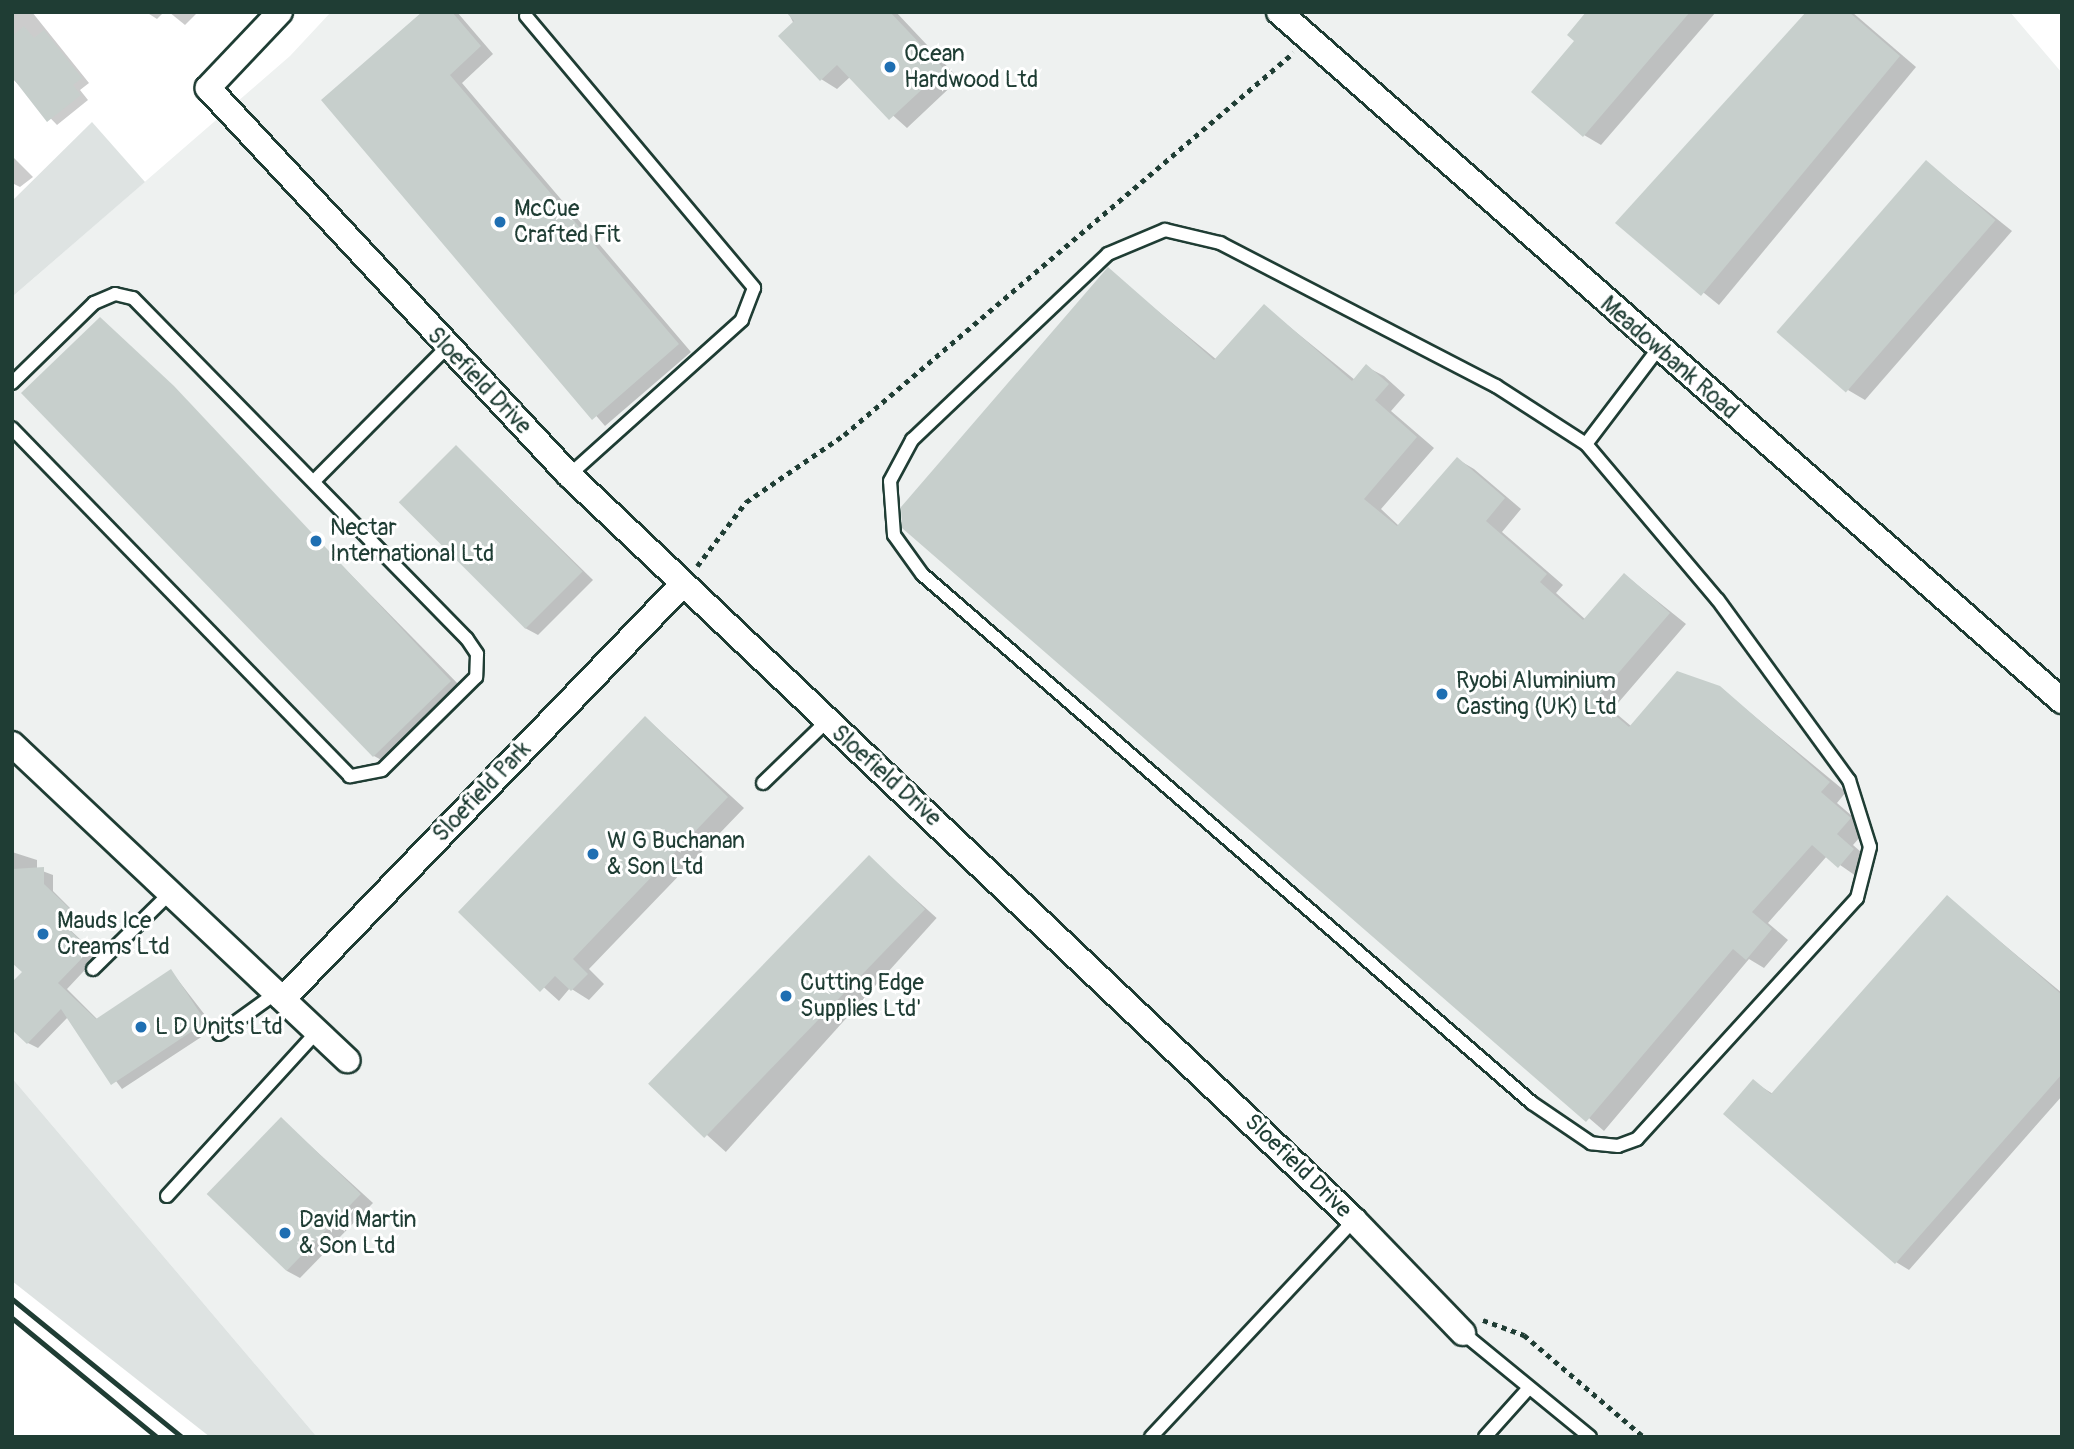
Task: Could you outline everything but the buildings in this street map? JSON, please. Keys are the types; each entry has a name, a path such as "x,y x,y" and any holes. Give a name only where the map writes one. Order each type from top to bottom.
{"street":[{"name":"Sloefield Drive","path":"279,12 208,88 446,348 569,475 681,586 1354,1220 1463,1333"},
{"name":"Meadowbank Road","path":"1279,12 1658,349 2062,701"},
{"name":"Sloefield Park","path":"279,996 681,586"},
{"path":"13,746 347,1060"}],"lane":[{"path":"527,16 754,288 742,320 569,475"},
{"path":"1165,230 1220,243 1496,386 1586,444 1718,600 1849,780 1870,847 1857,898 1657,1122 1637,1139 1609,1147 1572,1133 1532,1103 922,574 894,535 888,500 893,471 912,440 1108,254 1165,230"},
{"path":"12,383 94,303 127,295 316,479 467,639 478,662 467,689 382,769 360,779 339,769 12,428"},
{"path":"316,479 446,348"},
{"path":"1586,444 1658,349"},
{"path":"764,783 826,722"},
{"path":"93,969 170,893"},
{"path":"219,1034 279,996"},
{"path":"167,1196 317,1032"},
{"path":"1151,1437 1354,1220"},
{"name":"Sloefield Drive","path":"1463,1333 1528,1389 1590,1437"},
{"path":"1485,1437 1528,1389"}],"path":[{"path":"681,586 746,502 844,435 1309,38"},
{"path":"1463,1333 1485,1319 1524,1335 1644,1437"}],"shaded area":[{"path":"331,12 2010,12 2062,73 2062,1437 317,1437 12,1078 12,297 290,56"},
{"path":"92,122 145,182 12,297 12,201"},
{"path":"12,1078 317,1437 210,1437 12,1281"}],"railway":[{"path":"12,1299 182,1437"},
{"path":"12,1318 157,1437"}],"place":[{"name":"Ocean Hardwood Ltd","path":"890,67"},
{"name":"McCue Crafted Fit","path":"500,222"},
{"name":"Nectar International Ltd","path":"316,541"},
{"name":"Ryobi Aluminium Casting (UK) Ltd","path":"1442,694"},
{"name":"W G Buchanan & Son Ltd","path":"593,854"},
{"name":"Mauds Ice Creams Ltd","path":"43,934"},
{"name":"Cutting Edge Supplies Ltd'","path":"786,996"},
{"name":"L D Units Ltd","path":"141,1027"},
{"name":"David Martin & Son Ltd","path":"285,1233"}]}
